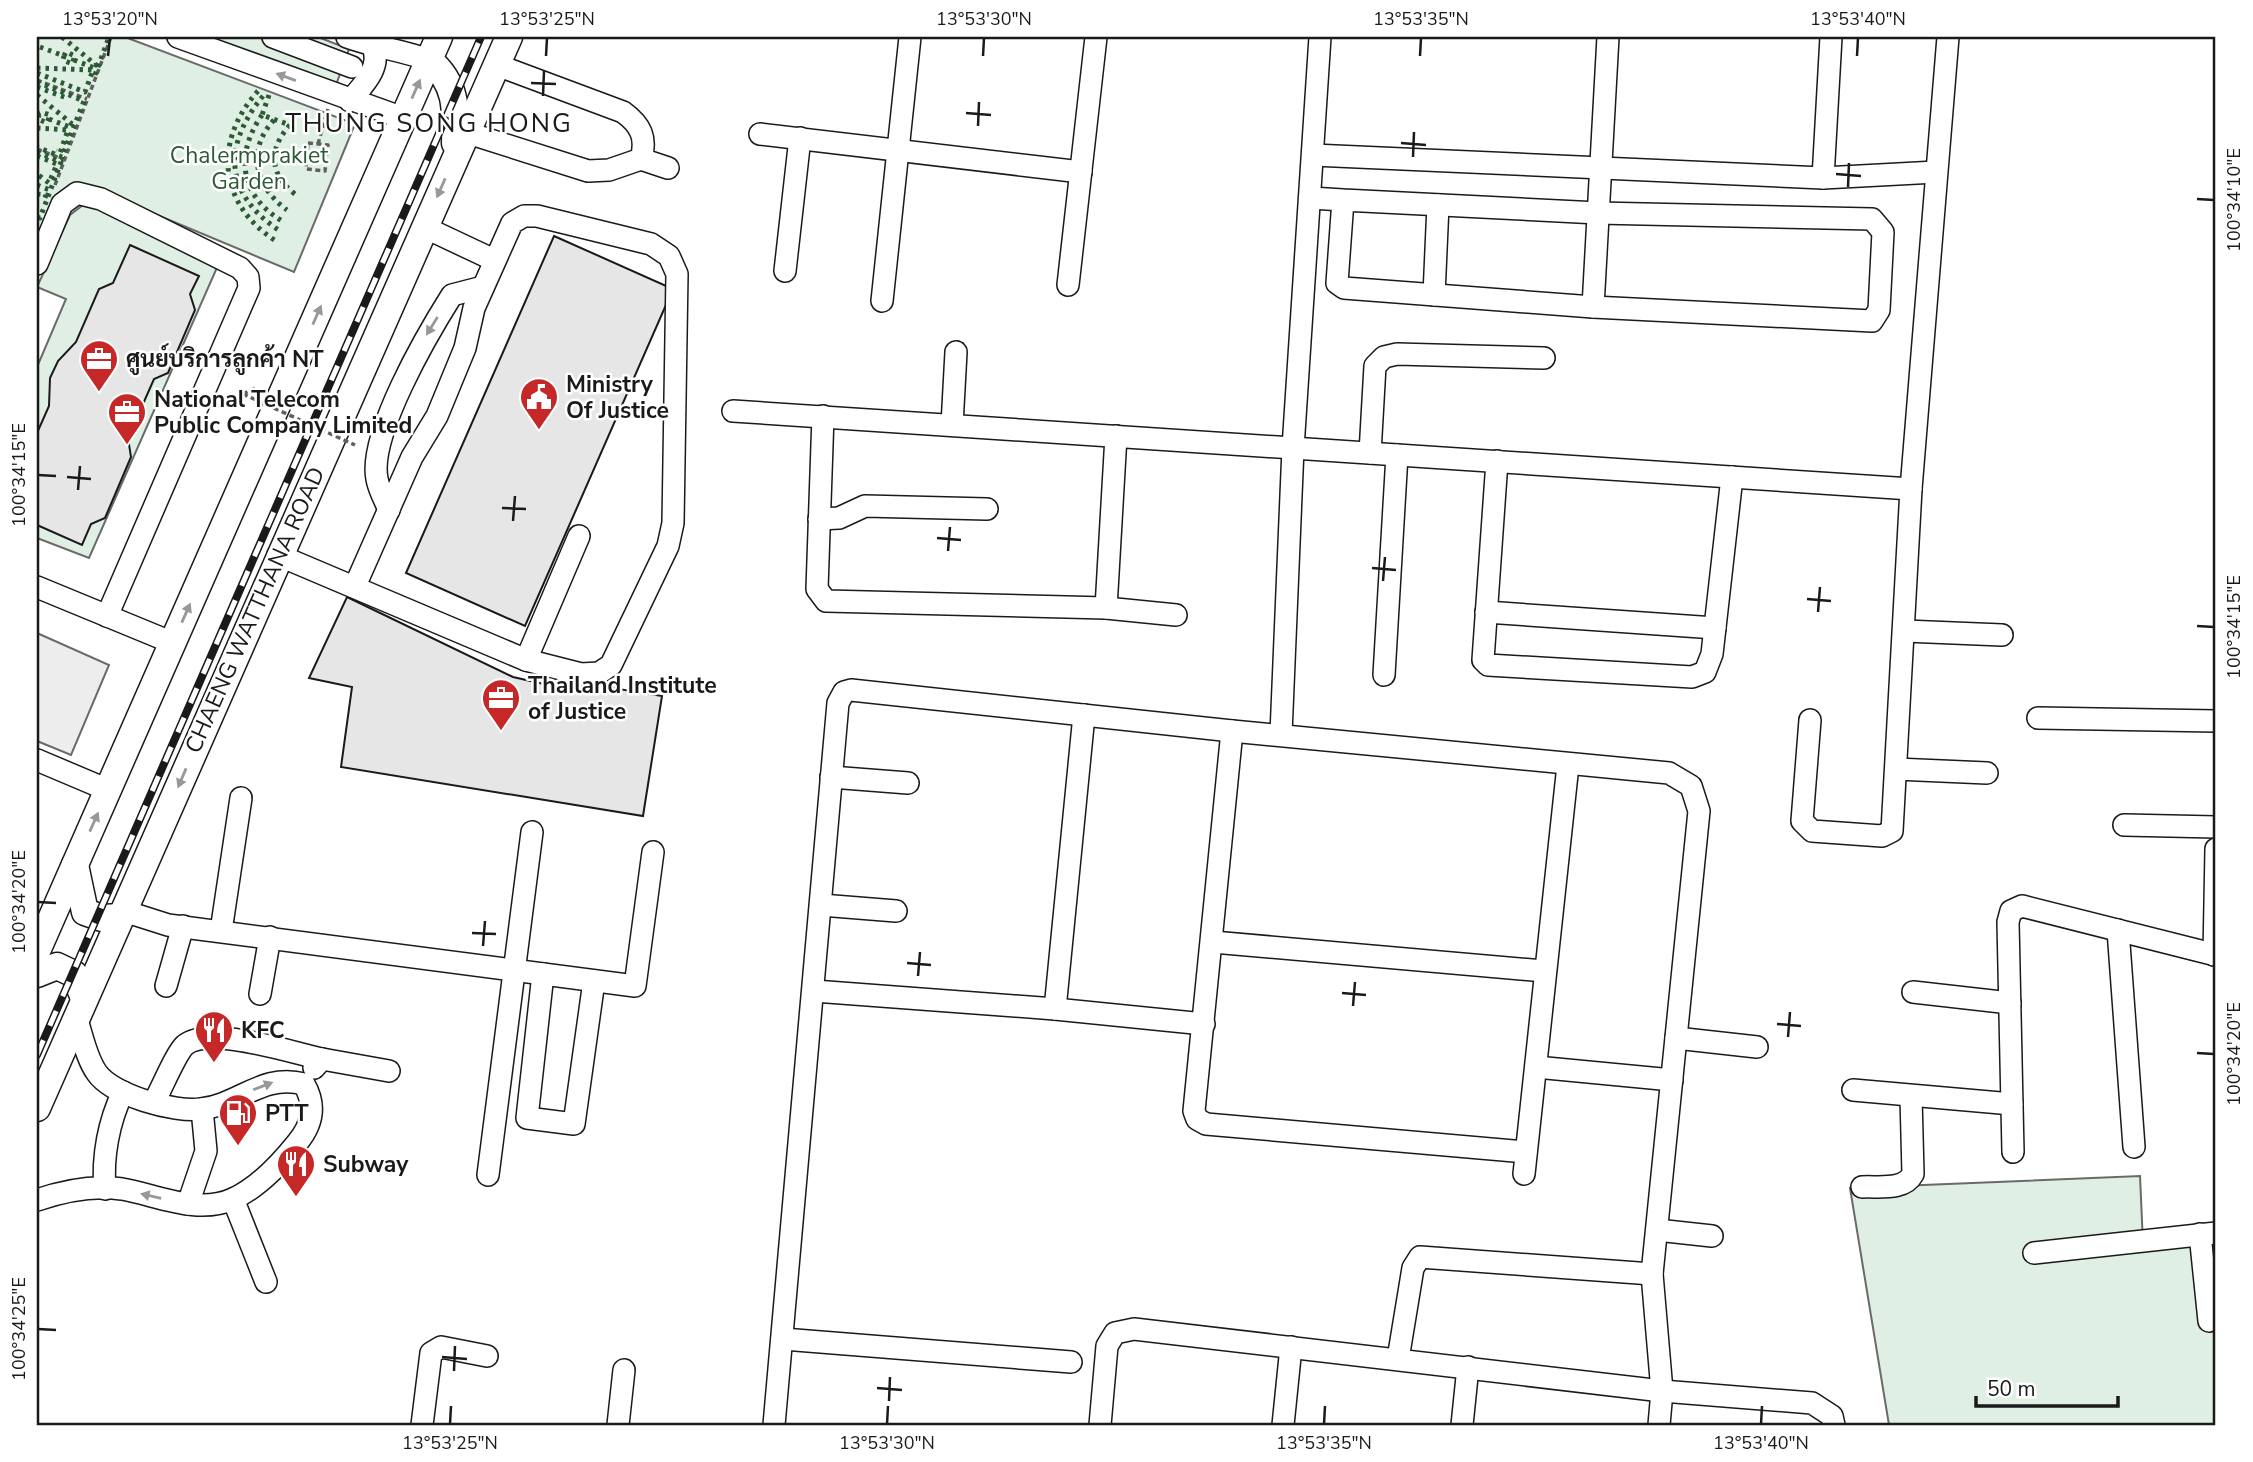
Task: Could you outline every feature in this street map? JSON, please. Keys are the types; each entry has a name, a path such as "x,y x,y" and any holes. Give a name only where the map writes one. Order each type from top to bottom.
{"main road":[{"name":"CHAENG WATTHANA ROAD","path":"37,1108 278,555 509,37"},
{"path":"37,951 434,48"},
{"path":"434,48 446,74 456,111 454,159"},
{"path":"75,865 85,912 102,918 122,914"},
{"path":"37,974 57,966 74,974 80,1008"}],"street":[{"path":"178,37 349,101 403,118"},
{"path":"273,37 352,67"},
{"path":"347,37 373,47 401,50 434,48"},
{"path":"882,301 910,37"},
{"path":"1068,285 1096,37"},
{"path":"1280,734 1293,448 1320,37"},
{"path":"1593,307 1608,37"},
{"path":"1823,178 1831,37"},
{"path":"1810,720 1802,821 1812,831 1882,836 1892,831 1911,489 1948,37"},
{"path":"349,101 374,68 376,55 373,47"},
{"path":"497,65 623,112 633,120 643,135 641,159"},
{"path":"465,132 588,171 609,170 641,159 668,168"},
{"path":"760,134 1081,172"},
{"path":"785,271 800,138"},
{"path":"1313,155 1823,178 1936,172"},
{"path":"37,264 62,204 77,193 101,199 240,268 248,277 249,288 107,616"},
{"path":"1311,198 1598,213 1872,219 1883,232 1879,310 1871,321 1593,307 1343,288 1337,283 1343,200"},
{"path":"1434,295 1438,205"},
{"path":"278,555 526,660 581,674 599,673 611,665 668,546 673,523 677,274 669,256 651,244 537,216 524,216 512,223 474,307 465,348 442,404 412,457 355,586"},
{"path":"424,228 494,260"},
{"path":"388,510 376,478 378,444 424,340 452,295 482,287"},
{"path":"952,425 956,352"},
{"path":"1370,453 1375,366 1384,357 1397,354 1544,358"},
{"path":"733,411 1911,489"},
{"path":"822,416 817,589 826,601 1106,608 1176,615"},
{"path":"1106,608 1116,436"},
{"path":"1384,675 1397,454"},
{"path":"1497,461 1483,660 1488,665 1692,677 1705,672 1712,654 1732,477"},
{"path":"819,519 839,518 865,506 987,509"},
{"path":"526,660 579,536"},
{"path":"37,587 173,643"},
{"path":"1486,612 1715,628"},
{"path":"1905,631 2002,635"},
{"path":"774,1425 838,703 844,692 851,690 1232,731 1669,773 1691,786 1699,811 1652,1273 1662,1391 1659,1425"},
{"path":"1055,1009 1084,715"},
{"path":"2038,718 2216,721"},
{"path":"1232,731 1213,943 1194,1111 1197,1119 1206,1124 1526,1152"},
{"path":"37,760 108,790"},
{"path":"1524,1174 1568,765"},
{"path":"1896,769 1987,773"},
{"path":"831,776 908,783"},
{"path":"221,931 241,798"},
{"path":"2124,825 2216,827"},
{"path":"488,1175 532,832"},
{"path":"2013,1152 2008,922 2011,911 2022,906 2215,955 2216,849"},
{"path":"122,914 183,926 635,986 653,852"},
{"path":"821,905 895,911"},
{"path":"166,986 183,926"},
{"path":"2118,930 2134,1147"},
{"path":"260,994 270,937"},
{"path":"1213,943 1544,971"},
{"path":"543,974 527,1118 575,1124 594,981"},
{"path":"814,991 1055,1009 1204,1024"},
{"path":"1913,992 2010,1003"},
{"path":"80,1008 95,1071 107,1085 123,1092 154,1102 202,1110 276,1081 304,1084"},
{"path":"154,1102 184,1046 204,1037 230,1039 389,1072"},
{"path":"1676,1038 1757,1047"},
{"path":"304,1084 322,1059"},
{"path":"1535,1067 1672,1080"},
{"path":"37,1200 61,1192 119,1188 188,1204 233,1199 280,1164 304,1135 313,1111 312,1097 304,1084"},
{"path":"1853,1090 2012,1104"},
{"path":"105,1189 104,1170 113,1113 123,1092"},
{"path":"1862,1187 1901,1185 1909,1182 1913,1174 1911,1097"},
{"path":"188,1204 206,1151 202,1110"},
{"path":"233,1199 266,1282"},
{"path":"1657,1230 1712,1236"},
{"path":"2034,1253 2208,1233 2209,1321"},
{"path":"1398,1359 1413,1268 1420,1257 1652,1273"},
{"path":"1100,1425 1107,1346 1115,1333 1134,1329 1662,1391 1812,1403 1832,1416 1834,1425"},
{"path":"783,1339 1070,1362"},
{"path":"422,1425 431,1353 441,1347 487,1356"},
{"path":"1283,1425 1291,1347"},
{"path":"1462,1425 1468,1367"},
{"path":"618,1425 624,1370"}],"path":[{"path":"51,197 111,37"},
{"path":"37,80 88,99"},
{"path":"318,144 328,109"},
{"path":"309,143 318,144 328,145 326,171 306,169 309,143"},
{"path":"37,149 65,160"},
{"path":"255,388 243,394 355,445"}],"green space":[{"name":"Chalermprakiet Garden","path":"37,37 125,37 355,124 294,272 95,189 79,186 37,246"},
{"path":"209,37 318,37 349,49 336,85"},
{"name":"ศูนย์บริการลูกค้า NT","path":"83,205 99,207 219,263 89,558 37,538 37,367 66,299 37,287 70,215"},
{"path":"2140,1176 2143,1244 2200,1239 2216,1296 2216,1425 1889,1425 1850,1188"}],"shaded area":[{"path":"37,633 109,665 71,755 37,741"}],"building":[{"name":"Ministry Of Justice","path":"554,236 673,289 525,626 406,573"},
{"name":"ศูนย์บริการลูกค้า NT","path":"130,245 199,276 190,294 195,310 168,373 154,379 128,438 131,457 105,518 91,524 82,545 37,525 37,433 49,406 50,378 58,361 76,342 99,289 113,283"},
{"name":"Thailand Institute of Justice","path":"347,597 513,677 579,692 582,683 662,696 643,816 341,767 352,687 309,678"}],"railway":[{"path":"37,1055 481,37"}],"hedge":[{"path":"62,37 96,65 97,59"},
{"path":"95,75 109,37"},
{"path":"40,47 64,56 66,52 75,56 72,64 63,60 64,56"},
{"path":"74,60 97,69"},
{"path":"37,68 93,70 85,92 37,73"},
{"path":"37,82 84,101 62,157 37,147"},
{"path":"37,87 67,98"},
{"path":"258,91 243,110 234,130 228,171 242,209 276,241"},
{"path":"37,95 72,124 74,119"},
{"path":"269,95 262,115 290,125 278,143 274,161 280,178 295,194"},
{"path":"263,96 240,133 235,168 239,185 248,201 280,231"},
{"path":"37,114 41,112 50,115 47,123 38,119 39,115"},
{"path":"262,115 247,145 246,174 250,188 258,200 284,222"},
{"path":"49,119 72,128"},
{"path":"274,120 260,143 258,168 268,190 287,210"},
{"path":"37,128 68,130 60,153 56,151"},
{"path":"37,152 61,162 40,218 37,217"},
{"path":"37,156 57,164 49,183 37,174"},
{"path":"37,185 50,190"},
{"path":"37,194 46,195 44,200"}],"place":[{"name":"ศูนย์บริการลูกค้า NT","path":"99,393"},
{"name":"Ministry Of Justice","path":"539,431"},
{"name":"National Telecom Public Company Limited","path":"127,446"},
{"name":"Thailand Institute of Justice","path":"501,732"},
{"name":"KFC","path":"214,1064"},
{"name":"PTT","path":"238,1147"},
{"name":"Subway","path":"296,1198"}],"district":[{"name":"THUNG SONG HONG","path":"429,123"}]}
